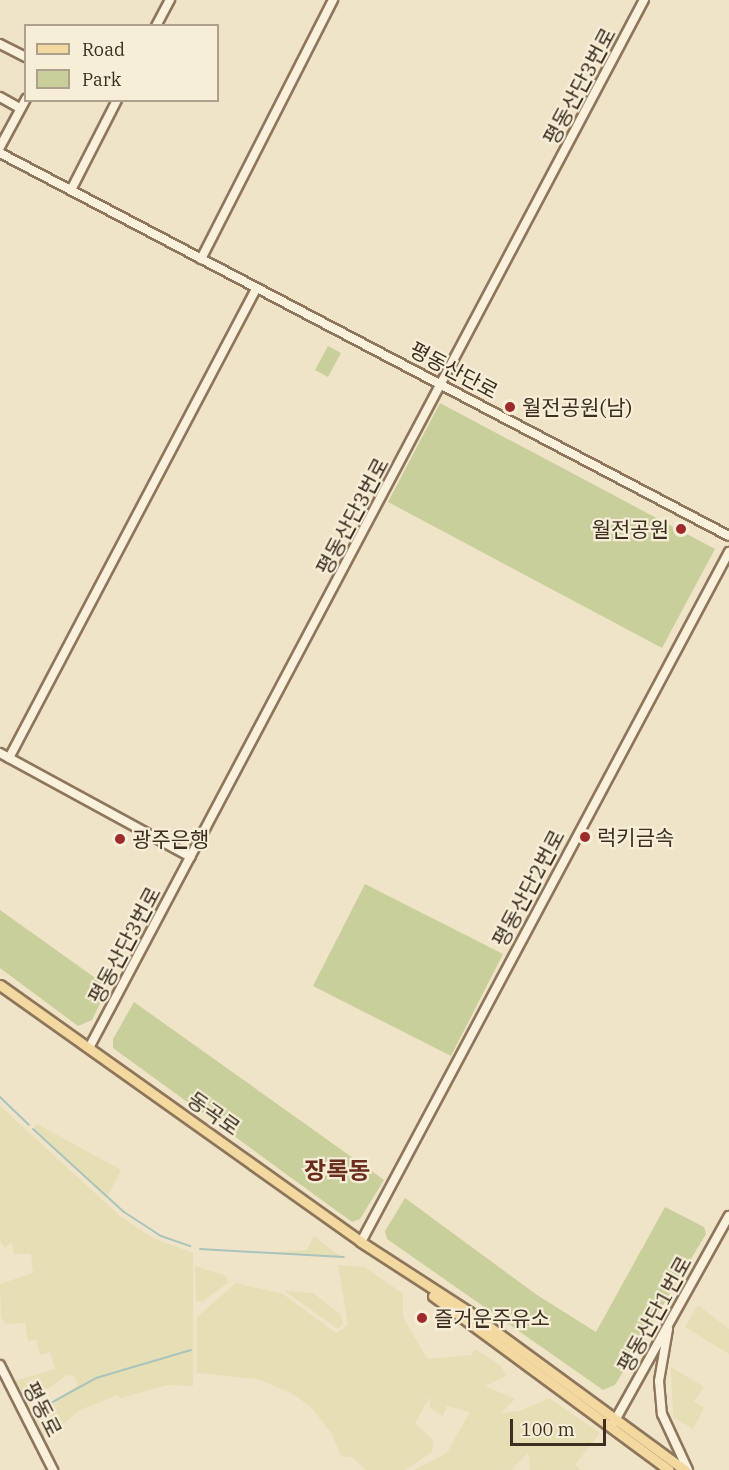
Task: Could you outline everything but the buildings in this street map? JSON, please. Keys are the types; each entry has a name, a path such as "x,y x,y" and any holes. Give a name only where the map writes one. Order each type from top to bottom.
{"main road":[{"name":"동곡로","path":"0,985 361,1242 469,1312 687,1470"},
{"name":"동곡로","path":"406,1273 610,1430 669,1470"}],"street":[{"path":"157,24 170,0"},
{"path":"201,259 333,0"},
{"name":"평동산단3번로","path":"89,1048 645,0"},
{"path":"0,44 24,56"},
{"path":"0,98 20,108"},
{"path":"0,147 24,102"},
{"path":"70,190 116,102"},
{"name":"평동산단로","path":"0,153 729,536"},
{"path":"9,758 256,289"},
{"name":"평동산단2번로","path":"361,1242 729,552"},
{"path":"0,753 191,857"},
{"name":"평동산단1번로","path":"610,1430 729,1216"},
{"path":"670,1322 659,1381 661,1407 671,1438 687,1470"},
{"name":"평동로","path":"0,1365 53,1470"}],"shaded area":[{"path":"0,1106 120,1216 153,1238 193,1253 193,1386 168,1385 121,1398 117,1395 80,1410 49,1436 42,1435 35,1416 78,1385 74,1376 67,1375 27,1404 15,1381 55,1369 50,1352 40,1355 36,1340 28,1341 25,1323 6,1324 1,1318 0,1284 33,1273 31,1254 14,1254 12,1243 5,1248 0,1242"},
{"path":"37,1124 121,1170 107,1197 34,1128"},
{"path":"314,1236 342,1258 263,1253 307,1250"},
{"path":"338,1265 365,1267 403,1294 403,1317 427,1359 471,1355 475,1349 501,1366 506,1376 485,1386 515,1399 501,1413 520,1411 549,1398 600,1433 575,1465 582,1470 530,1470 528,1453 511,1470 414,1470 447,1453 470,1412 447,1406 443,1416 430,1408 430,1397 415,1423 434,1441 432,1452 405,1470 366,1470 352,1457 341,1456 332,1434 312,1408 293,1394 258,1379 197,1373 197,1317 236,1283 283,1294 336,1333 343,1329 348,1325"},
{"path":"195,1266 224,1275 229,1282 203,1301 196,1301"},
{"path":"285,1291 313,1293 340,1314 343,1323 338,1329"},
{"path":"698,1305 729,1329 729,1354 685,1327"},
{"path":"671,1367 704,1387 694,1401 704,1408 693,1429 673,1417"}],"green space":[{"path":"328,346 341,353 328,377 315,370"},
{"path":"440,403 715,549 662,648 388,502"},
{"path":"365,884 503,954 451,1056 313,986"},
{"path":"0,910 108,987 92,1020 78,1026 0,968"},
{"path":"134,1002 384,1180 360,1219 352,1222 113,1048 113,1039"},
{"path":"405,1198 537,1295 596,1332 665,1207 704,1227 706,1234 615,1385 603,1390 387,1239 385,1231"}],"waterway":[{"path":"0,1097 29,1125"},
{"path":"33,1129 124,1212 161,1236 190,1246"},
{"path":"200,1249 344,1257"},
{"path":"29,1415 96,1378 191,1350"}],"place":[{"name":"월전공원(남)","path":"510,407"},
{"name":"월전공원","path":"681,529"},
{"name":"럭키금속","path":"585,837"},
{"name":"광주은행","path":"120,839"},
{"name":"즐거운주유소","path":"422,1318"}],"district":[{"name":"장록동","path":"337,1171"}]}
